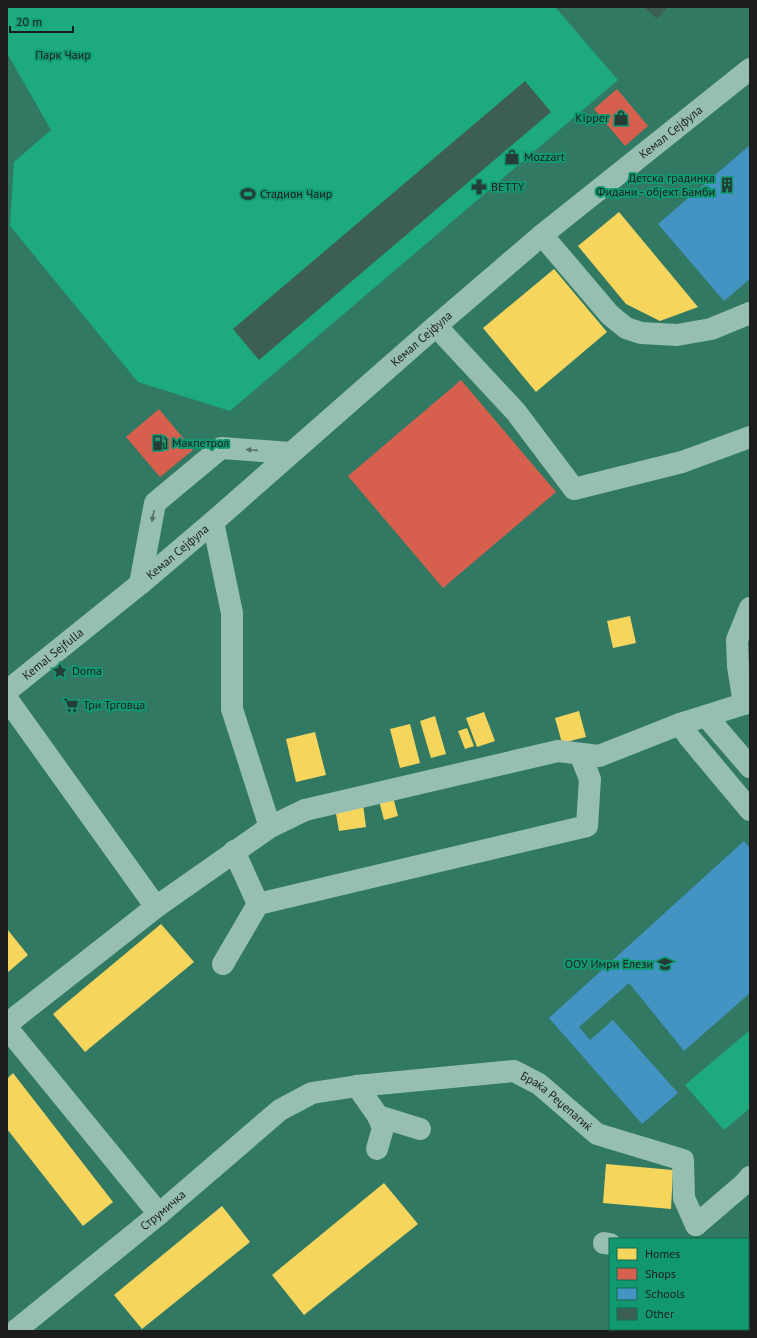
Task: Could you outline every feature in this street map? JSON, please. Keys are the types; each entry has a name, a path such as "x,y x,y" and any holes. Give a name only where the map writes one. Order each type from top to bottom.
{"street":[{"name":"Кемал Сејфула","path":"98,617 140,584 213,522 542,235 749,73"},
{"path":"542,235 610,315 626,328 641,333 677,336 711,329 750,313"},
{"path":"436,326 516,412 574,489 682,462 750,437"},
{"path":"140,584 155,503 221,448 291,453"},
{"path":"213,522 232,613 232,709 270,827"},
{"path":"7,1024 156,907 270,827 305,810 550,752 558,751 599,756 680,724 747,703 738,666 737,640 750,608"},
{"name":"Kemal Sejfulla","path":"7,691 98,617"},
{"path":"7,699 156,907"},
{"path":"706,716 750,766"},
{"path":"680,724 689,737 750,810"},
{"path":"223,964 258,904 587,826 590,779 580,754"},
{"path":"234,851 258,904"},
{"path":"7,1028 159,1214"},
{"name":"Браќа Реџепагиќ","path":"312,1093 357,1086 514,1071 539,1084 597,1134 683,1160 684,1198 694,1232 750,1177"},
{"path":"357,1086 378,1116 383,1128 377,1149"},
{"name":"Струмичка","path":"15,1331 159,1214 280,1110 312,1093"},
{"path":"378,1116 420,1129"}],"green space":[{"name":"Стадион Чаир","path":"7,7 555,7 618,80 230,411 138,382 10,226 14,162 51,130 7,53"},
{"path":"750,1030 750,1108 724,1130 685,1085"}],"building: Homes":[{"path":"619,212 698,307 660,321 626,304 578,246"},
{"path":"554,269 607,332 536,392 483,328"},
{"path":"630,616 636,643 613,648 607,621"},
{"path":"579,711 586,737 562,743 555,718"},
{"path":"484,712 495,741 477,747 466,718"},
{"path":"435,716 446,754 431,758 420,721"},
{"path":"410,724 420,763 400,768 390,729"},
{"path":"467,728 474,746 465,749 458,731"},
{"path":"315,732 326,775 296,782 286,739"},
{"path":"392,793 398,816 384,820 378,797"},
{"path":"363,804 366,827 339,831 335,808"},
{"path":"161,924 194,962 85,1052 53,1014"},
{"path":"7,929 28,955 7,973"},
{"path":"13,1073 113,1202 83,1226 7,1129 7,1079"},
{"path":"606,1164 673,1170 671,1209 603,1203"},
{"path":"384,1183 418,1224 304,1315 272,1275"},
{"path":"222,1206 250,1242 142,1329 114,1295"},
{"path":"624,1330 644,1330 644,1331"}],"building: Shops":[{"name":"Kipper","path":"617,89 648,126 625,146 594,109"},
{"path":"461,380 556,492 443,588 348,476"},
{"name":"Макпетрол","path":"159,409 193,450 160,477 126,437"}],"building: Schools":[{"name":"Детска градинка Фидани - објект Бамби","path":"750,145 750,279 724,301 658,224"},
{"path":"744,841 750,848 750,993 684,1051 629,983 579,1027 590,1040 613,1020 678,1093 642,1124 549,1018"}],"building: Other":[{"path":"644,7 668,7 657,19"},
{"path":"525,81 551,112 259,360 233,329"}],"place":[{"name":"Kipper","path":"621,118"},
{"name":"Mozzart","path":"512,157"},
{"name":"Детска градинка Фидани - објект Бамби","path":"727,185"},
{"name":"BETTY","path":"479,187"},
{"name":"Стадион Чаир","path":"248,194"},
{"name":"Макпетрол","path":"160,443"},
{"name":"Doma","path":"60,671"},
{"name":"Три Трговца","path":"71,705"},
{"name":"ООУ Имри Елези","path":"665,964"}],"park label":[{"name":"Парк Чаир","path":"63,55"}]}
